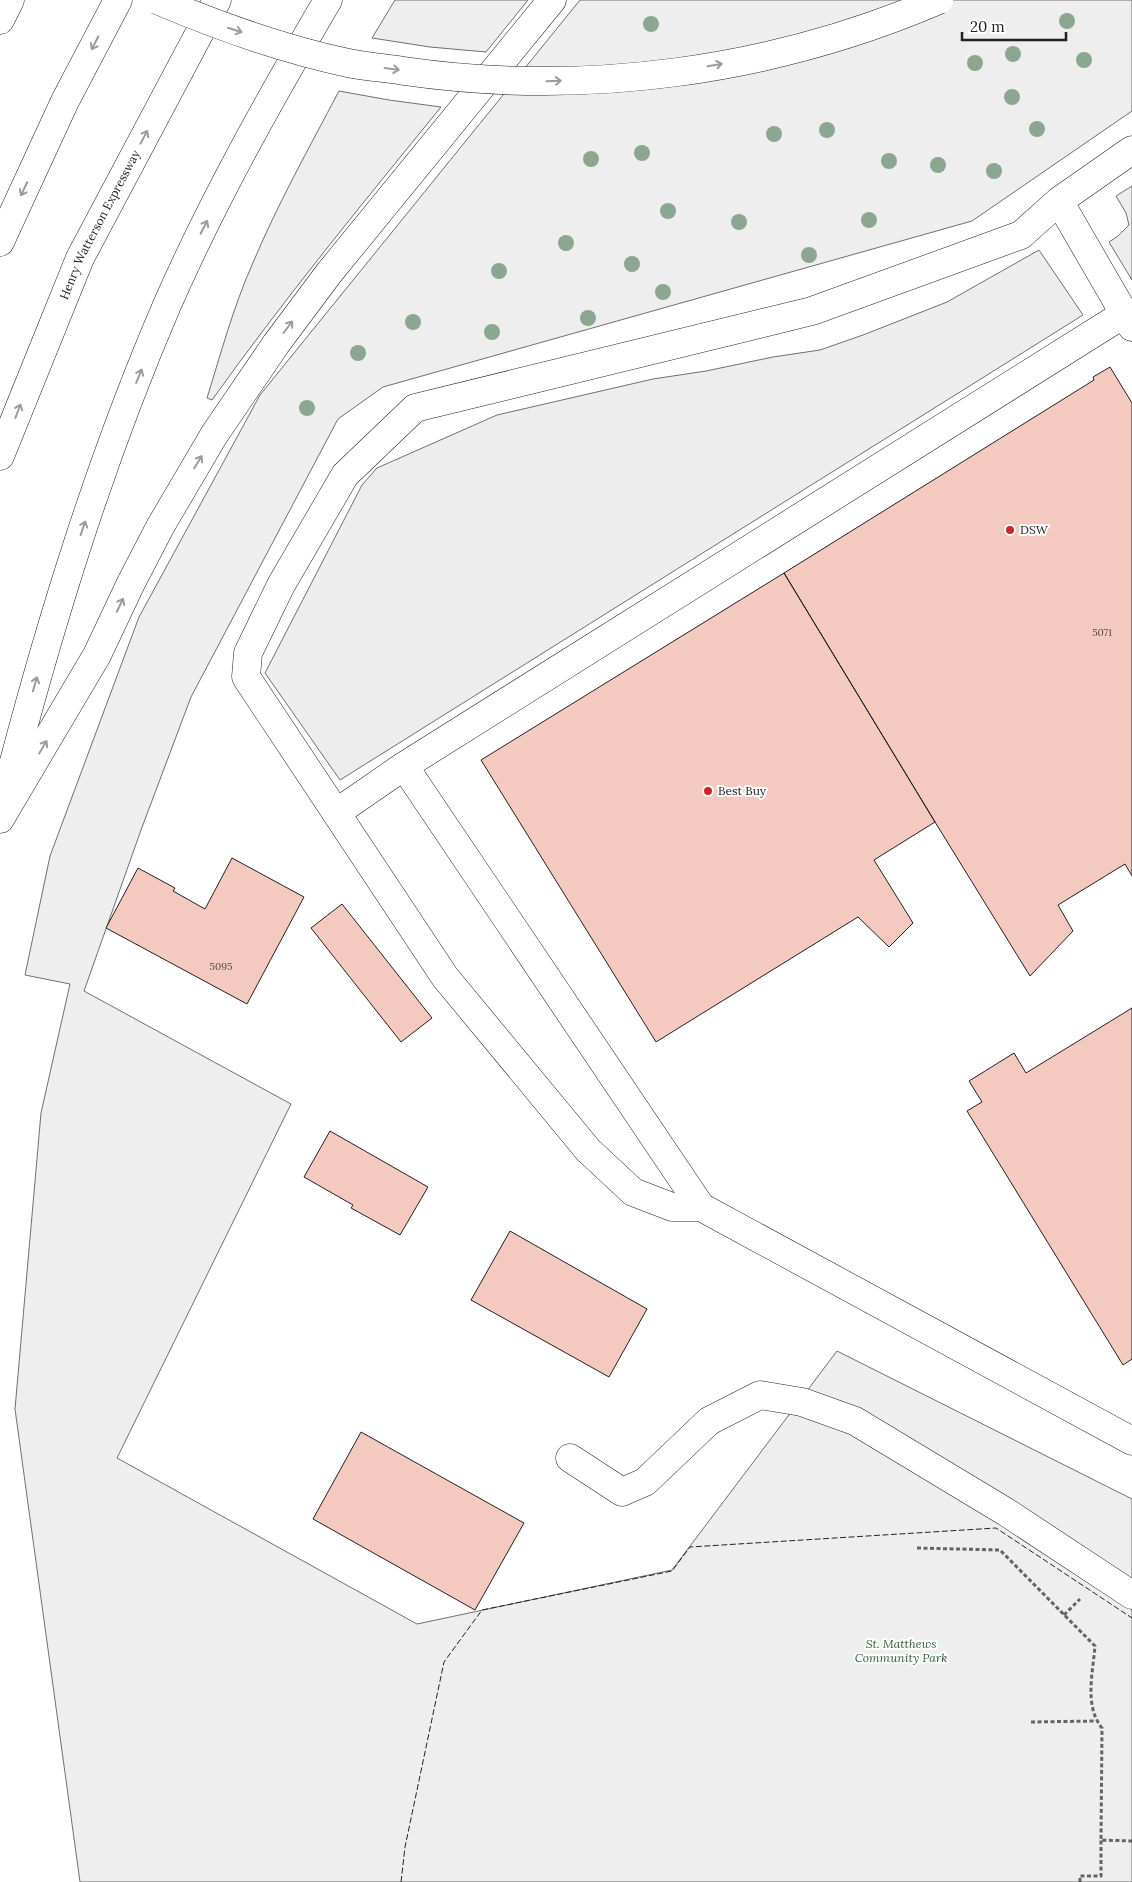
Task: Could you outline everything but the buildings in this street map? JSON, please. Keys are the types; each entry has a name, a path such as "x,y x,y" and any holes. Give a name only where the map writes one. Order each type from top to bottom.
{"main road":[{"path":"0,20 10,0"},
{"path":"0,242 65,101 118,0"},
{"path":"157,0 227,28 349,63 437,76 528,82 603,80 665,74 797,50 912,11 938,0"},
{"name":"Henry Watterson Expressway","path":"0,456 80,258 217,0"},
{"path":"0,817 31,697 68,570 93,498 147,357 190,254 299,48 328,0"},
{"path":"0,817 97,655 160,526 225,418 276,344 329,273 552,0"},
{"path":"701,1206 672,1207 633,1192 588,1150 445,977 246,678 248,653 281,585 345,475 415,408 812,311 1021,235 1059,200 1132,150"},
{"path":"336,813 404,766 1128,320 1059,200"},
{"path":"404,766 701,1206 1132,1441"},
{"path":"570,1458 622,1492 645,1482 708,1421 760,1395 802,1402 856,1421 1006,1512 1132,1595"}],"path":[{"path":"917,1548 1000,1550 1095,1646 1090,1700 1096,1721 1102,1728 1101,1876 1080,1876 1080,1882"},
{"path":"1031,1722 1096,1721"},
{"path":"1101,1840 1132,1841"}],"green space":[{"path":"395,0 528,0 486,52 430,47 372,38"},
{"name":"St. Matthews Community Park","path":"580,0 1132,0 1132,111 972,221 383,387 338,419 191,697 84,991 291,1104 117,1458 417,1624 672,1570 837,1351 1132,1499 1132,1882 80,1882 15,1409 41,1113 70,984 25,975 50,856 139,617 260,395"},
{"path":"339,91 441,107 353,215 212,400 207,398 245,281 283,199"}],"shaded area":[{"path":"1132,186 1132,280 1109,242 1129,225 1126,213 1116,196"},
{"path":"1039,250 1083,315 340,780 265,673 362,485 377,468 497,415 653,379 820,350 947,302"}],"fence":[{"path":"401,1882 405,1847 444,1662 482,1610 672,1571 690,1547 996,1528 1132,1618"}],"place":[{"name":"DSW","path":"1010,530"},
{"name":"Best Buy","path":"708,791"}]}
